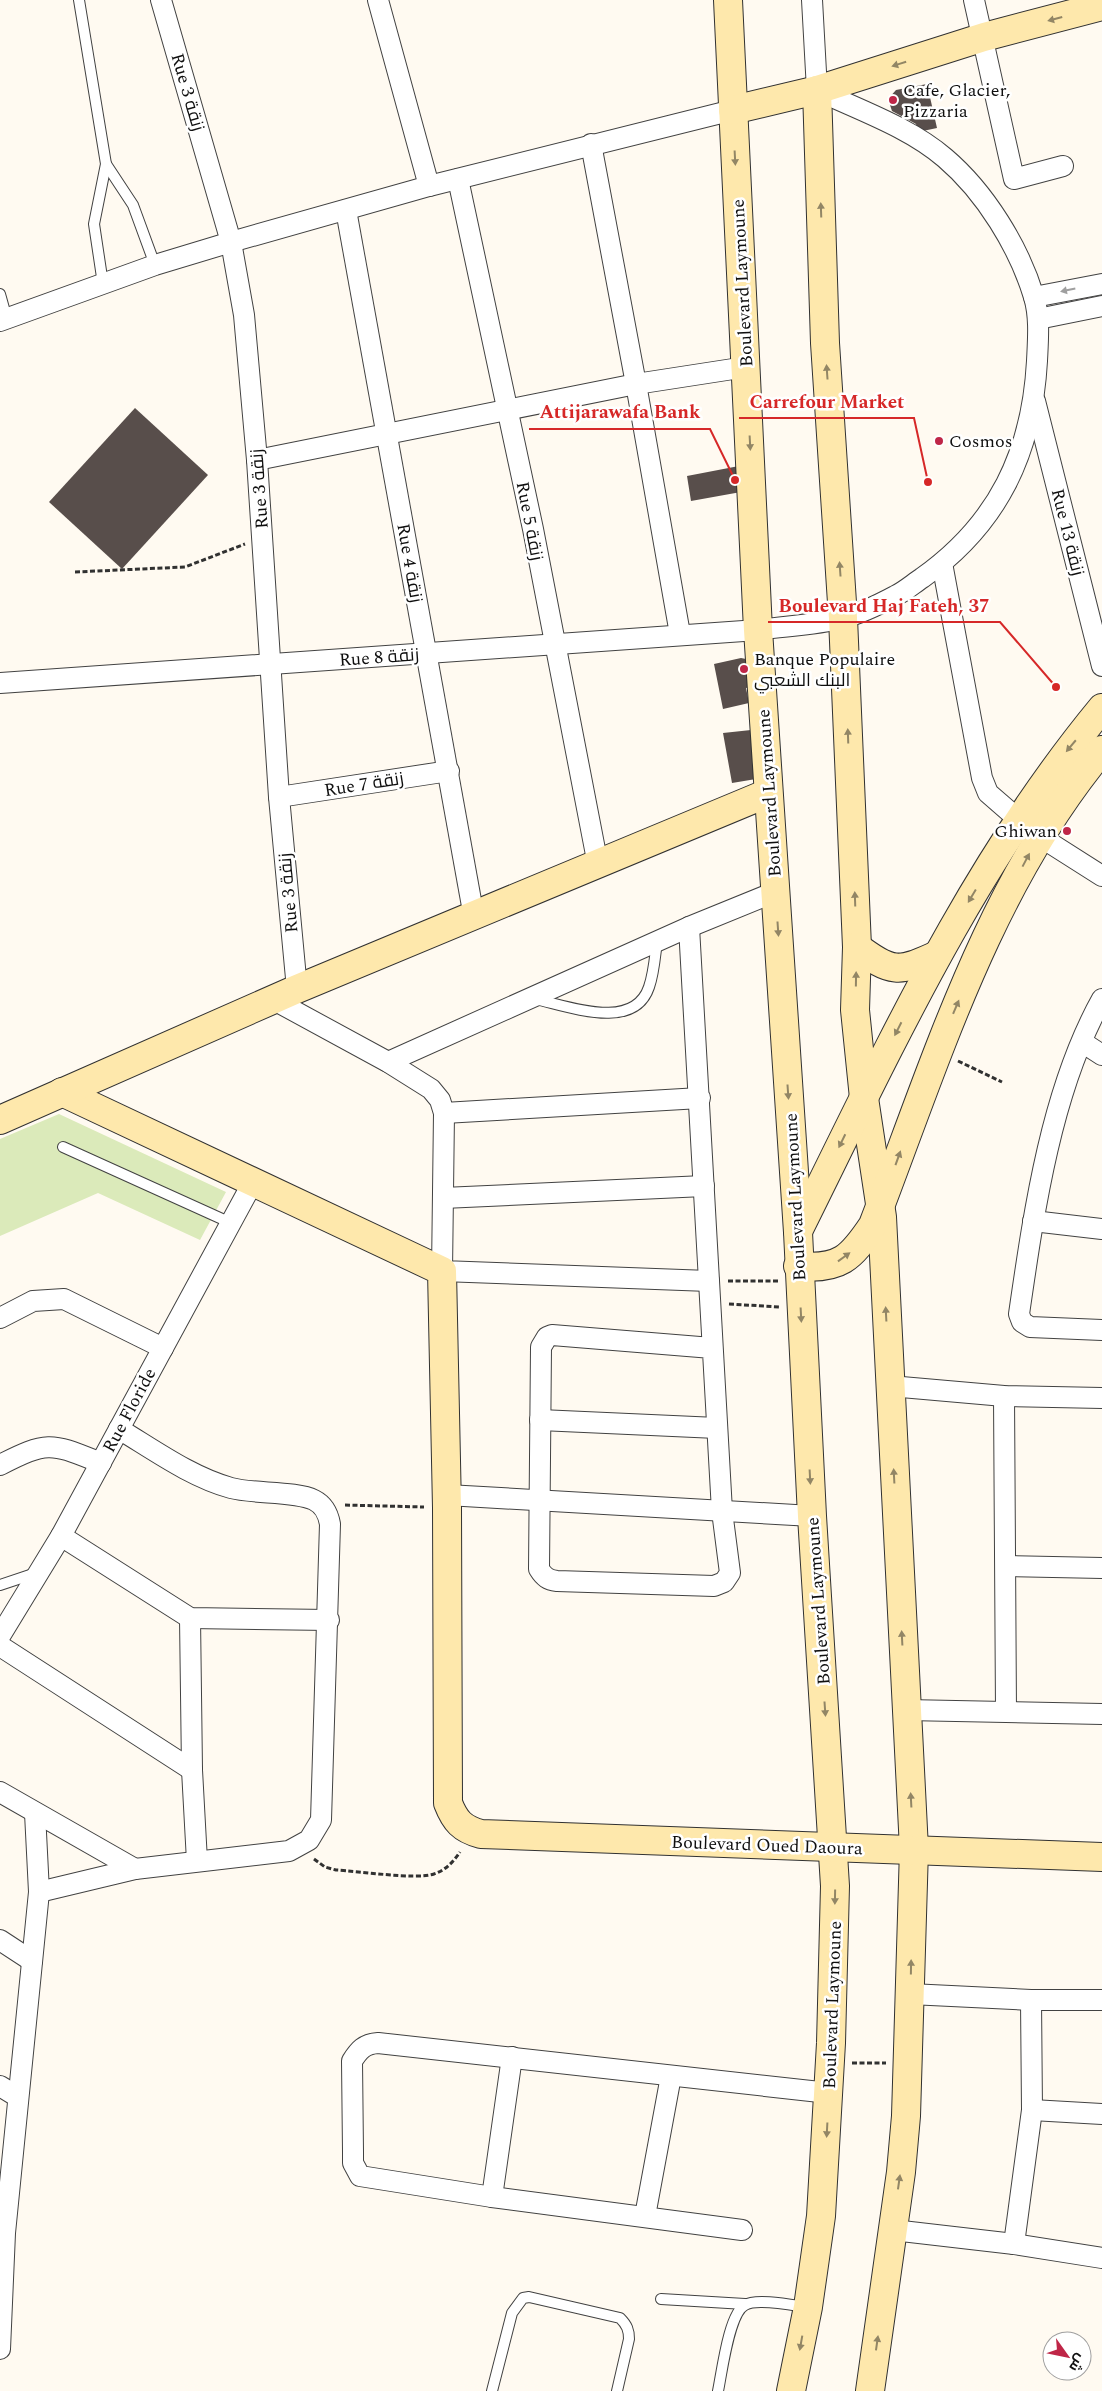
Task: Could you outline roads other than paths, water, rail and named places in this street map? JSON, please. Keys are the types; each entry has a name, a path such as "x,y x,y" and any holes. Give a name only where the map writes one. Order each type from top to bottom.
{"street":[{"name":"Rue 3 زنقة","path":"161,0 231,242 244,315 258,460 272,665 286,994"},
{"path":"378,0 429,186"},
{"name":"Boulevard Laymoune","path":"728,0 758,630 798,1232 812,1516 834,1849 834,1984 821,2216 808,2307 791,2391"},
{"path":"812,0 825,343 844,618 857,948 856,1010 864,1098 881,1204 914,1849 906,2116 893,2230 870,2391"},
{"path":"974,0 1014,179 1064,166"},
{"path":"4,320 155,265 231,242 429,186 591,144 816,90 984,38 1102,6"},
{"path":"816,90 905,132 945,158 985,201 1014,248 1034,297 1038,319 1035,399"},
{"path":"591,144 680,634"},
{"name":"Rue 5 زنقة","path":"458,179 533,529 553,645 598,865"},
{"name":"Rue 4 زنقة","path":"346,210 388,433 474,917"},
{"path":"1034,297 1102,284"},
{"path":"1038,319 1102,306"},
{"path":"258,460 636,384 746,367"},
{"name":"Rue 8 زنقة","path":"0,683 758,630 844,618 896,596 942,563 978,528 1003,492 1023,444 1035,399"},
{"name":"Rue 13 زنقة","path":"1035,399 1102,666"},
{"path":"942,563 982,778 988,793 1029,828 1102,876"},
{"path":"799,1274 829,1267 844,1259 860,1244 873,1225 938,1052 1029,828 1062,757 1102,708"},
{"path":"798,1232 937,955 1029,828 1102,750"},
{"name":"Rue 7 زنقة","path":"279,797 449,771"},
{"path":"0,1120 286,994 768,794"},
{"path":"388,1062 657,941 775,892"},
{"path":"689,927 722,1511 730,1573 724,1582 714,1586 549,1580 538,1569 541,1347 547,1337 552,1335 712,1348"},
{"path":"857,948 876,962 891,968 916,966 937,955"},
{"path":"286,994 431,1089 440,1100 444,1113 442,1271 447,1501 539,1500 812,1516"},
{"path":"1102,999 1088,1024 1060,1104 1033,1221 1019,1314 1022,1322 1030,1327 1102,1330"},
{"path":"1082,1042 1102,1055"},
{"path":"62,1092 442,1271 709,1282"},
{"path":"444,1113 700,1098"},
{"name":"Rue Floride","path":"0,1636 61,1536 253,1182"},
{"path":"443,1198 704,1186"},
{"path":"1033,1221 1102,1229"},
{"path":"0,1318 33,1301 64,1299 163,1348"},
{"path":"890,1386 1004,1396 1102,1398"},
{"path":"1004,1396 1006,1711"},
{"path":"540,1420 717,1428"},
{"path":"39,1892 135,1869 288,1851 303,1844 314,1834 321,1820 329,1620 329,1517 322,1505 309,1498 247,1492 214,1483 119,1429"},
{"path":"0,1465 29,1450 47,1446 60,1447 101,1463"},
{"name":"Boulevard Oued Daoura","path":"447,1501 448,1803 458,1823 473,1832 834,1849 914,1849 1102,1857"},
{"path":"61,1536 190,1618 329,1620"},
{"path":"1006,1566 1102,1568"},
{"path":"190,1618 192,1770 197,1861"},
{"path":"0,1646 192,1770"},
{"path":"906,1710 1102,1714"},
{"path":"0,1792 135,1869"},
{"path":"0,2349 3,2232 39,1892 34,1813"},
{"path":"0,1940 32,1961"},
{"path":"910,1994 1031,2000 1102,2000"},
{"path":"1014,2244 1032,2110 1031,2000"},
{"path":"742,2230 492,2197 360,2176 354,2163 352,2152 352,2061 359,2050 370,2044 378,2043 829,2093"},
{"path":"492,2197 512,2057"},
{"path":"645,2216 671,2076"},
{"path":"0,2086 18,2098"},
{"path":"1032,2110 1102,2114"},
{"path":"893,2230 1014,2244 1102,2258"}],"lane":[{"path":"79,0 106,164 94,224 103,284"},
{"path":"106,164 133,205 155,265"},
{"path":"0,294 4,320"},
{"path":"530,998 599,1013 624,1012 640,1002 649,988 657,941"},
{"path":"64,1147 230,1223"},
{"path":"0,1585 39,1572"},
{"path":"492,2391 512,2313 523,2298 529,2297 620,2318 626,2324 629,2331 629,2339 617,2391"},
{"path":"661,2299 745,2304 758,2302 808,2307"},
{"path":"718,2391 735,2314 745,2304"}],"place":[{"name":"Cafe, Glacier, Pizzaria","path":"893,100"},
{"name":"Cosmos","path":"939,441"},
{"name":"Attijarawafa Bank","path":"735,480"},
{"name":"Carrefour Market","path":"928,482"},
{"name":"Banque Populaire البنك الشعبي","path":"744,669"},
{"name":"Boulevard Haj Fateh, 37","path":"1056,687"},
{"name":"Ghiwan","path":"1067,831"}]}
